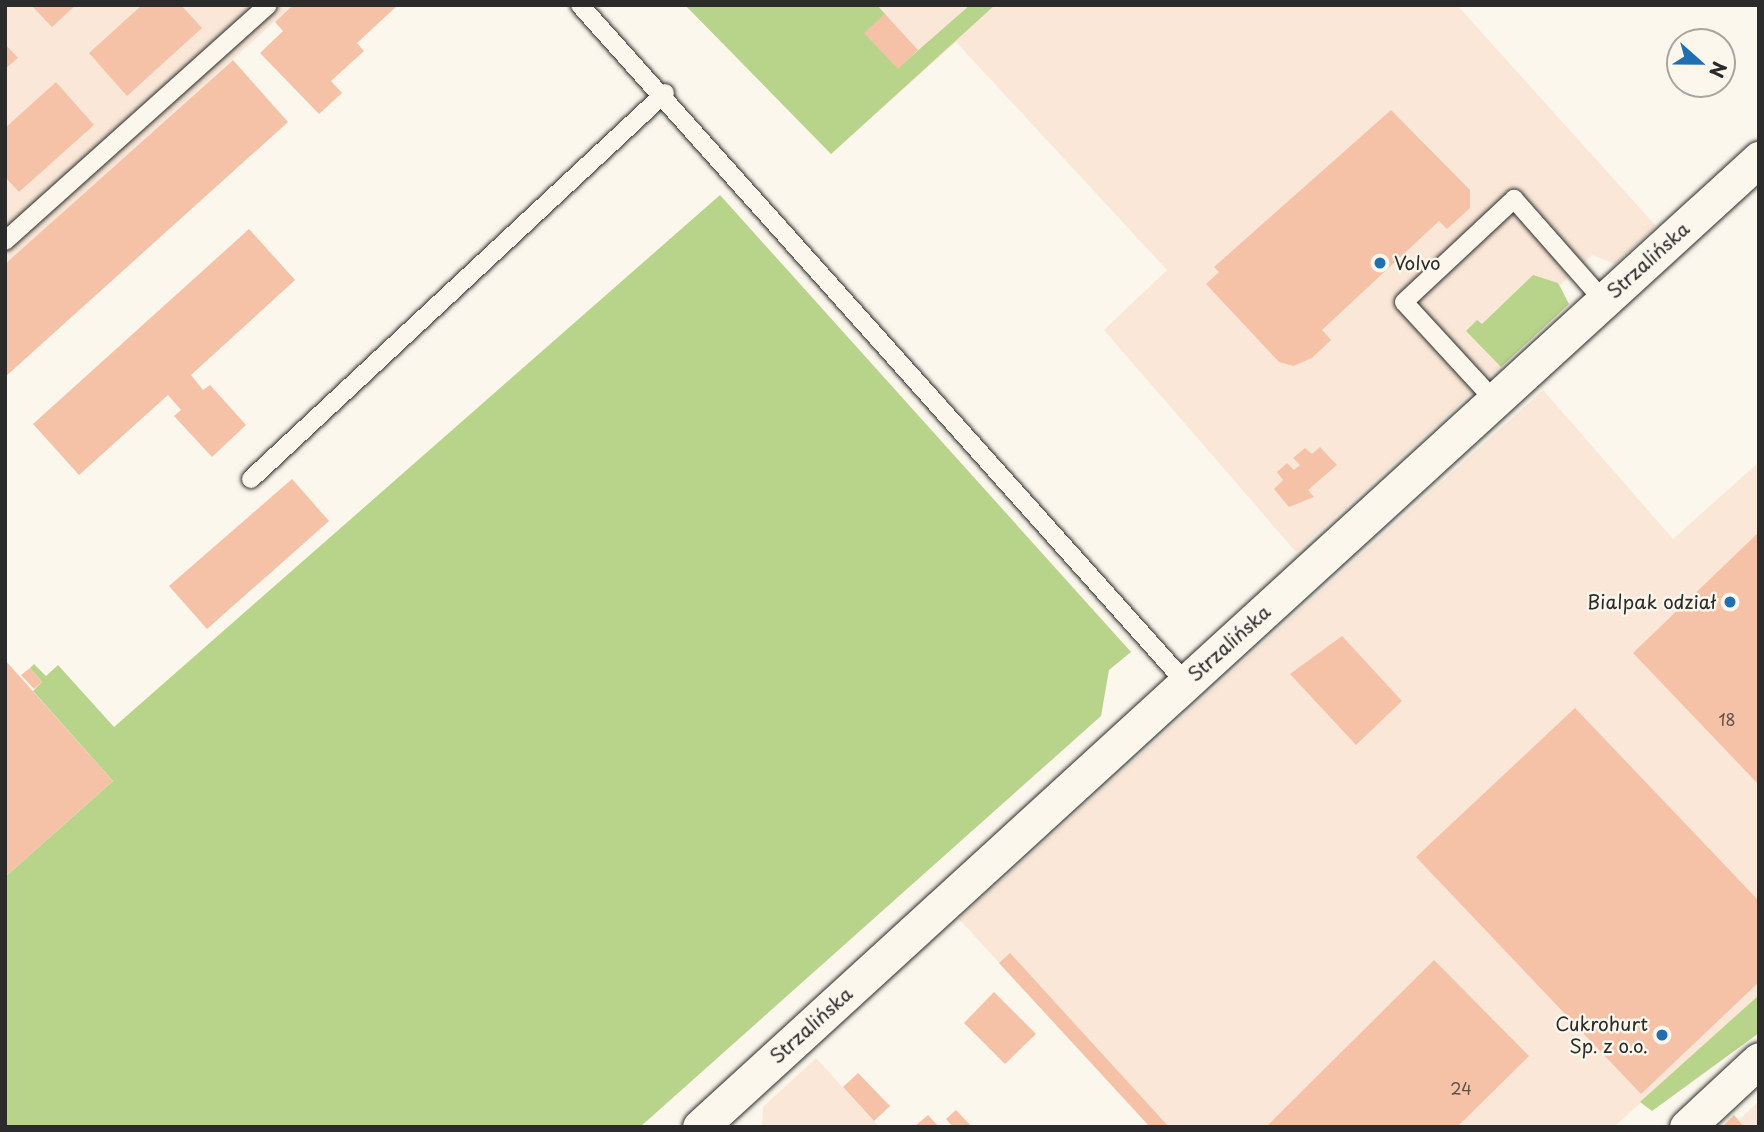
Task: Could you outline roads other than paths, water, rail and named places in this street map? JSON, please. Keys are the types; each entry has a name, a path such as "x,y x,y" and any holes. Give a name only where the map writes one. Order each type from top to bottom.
{"street":[{"name":"Strzalińska","path":"700,1127 1759,159"},
{"path":"1687,1127 1759,1060"}],"lane":[{"path":"5,241 268,5"},
{"path":"580,5 665,93 1186,683"},
{"path":"251,480 665,93"},
{"path":"1495,401 1404,302 1514,199 1604,301"}],"place":[{"name":"Volvo","path":"1380,263"},
{"name":"Bialpak odział","path":"1730,602"},
{"name":"Cukrohurt Sp. z o.o.","path":"1662,1035"}]}
